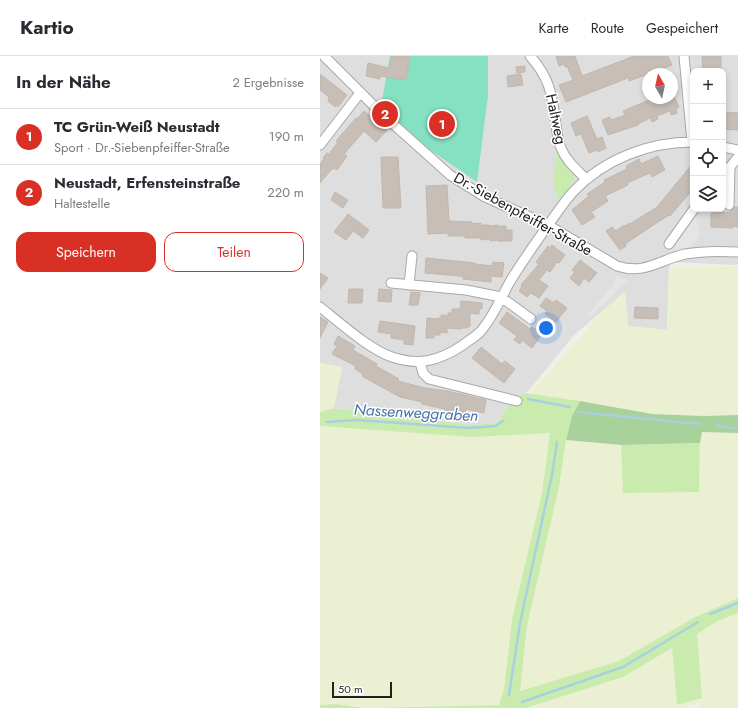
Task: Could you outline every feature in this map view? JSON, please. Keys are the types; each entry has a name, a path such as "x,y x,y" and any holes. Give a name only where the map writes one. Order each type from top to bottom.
{"street":[{"name":"Dr.-Siebenpfeiffer-Straße","path":"324,56 360,93 450,175 485,196 548,225 617,266 636,270 687,254 707,252 738,252"},
{"name":"Haltweg","path":"530,56 544,73 548,83 554,105 557,133 562,150 586,179"},
{"path":"684,56 692,140"},
{"path":"320,144 360,93"},
{"path":"320,307 375,349 391,357 407,361 420,362 435,360 471,340 486,324 515,273 548,225 573,192 586,179 612,162 632,153 662,145 690,142"},
{"path":"726,148 738,150"},
{"path":"729,205 726,170 738,157"},
{"path":"669,244 692,212"},
{"path":"409,285 412,256"},
{"path":"391,283 466,290 501,297 531,319"},
{"path":"420,362 421,369 429,379 517,401"}],"shaded area":[{"path":"320,56 738,56 738,265 671,262 669,268 667,330 628,326 625,292 574,335 530,389 514,398 496,423 471,425 334,408 342,367 320,363"},
{"path":"695,215 700,234 697,240 691,246 669,251"},
{"path":"616,276 628,280 590,317 587,315 613,285"}],"green space":[{"path":"390,56 488,56 488,95 477,182 417,141 381,106"},
{"path":"557,150 572,170 574,179 570,187 558,200 553,181"},
{"path":"738,266 738,415 704,416 651,414 580,401 529,394 592,324 593,319 625,292 628,326 667,330 669,268"},
{"path":"320,363 342,367 334,408 320,412"},
{"path":"525,393 580,401 572,416 566,440 559,487 527,626 520,691 619,661 697,616 738,598 738,613 716,622 697,634 702,698 677,705 672,648 623,677 526,708 368,708 499,705 504,689 512,619 542,493 550,433 471,437 320,426 320,412 334,408 471,425 496,423 514,398"},
{"path":"580,401 652,414 704,416 738,415 738,433 702,432 700,443 621,445 566,440 572,416"},
{"path":"320,426 501,435 550,433 542,493 512,619 504,689 499,705 368,708 336,704 320,705"},
{"path":"702,432 738,433 738,598 697,616 619,661 520,692 527,626 559,487 566,440 621,445 624,492 698,492 700,443"},
{"path":"700,443 699,492 623,493 621,445"},
{"path":"738,613 738,708 699,708 699,702 685,708 526,708 623,677 672,648 677,704 697,634 716,622"},
{"path":"336,704 364,708 320,708 320,705"}],"building":[{"path":"392,56 410,56 406,80 380,76 380,79 366,76 368,63 389,68"},
{"path":"556,56 575,56 582,76 634,56 668,56 672,65 664,68 642,68 642,76 629,81 628,78 566,102 559,85 573,80 567,66 565,67 564,64 559,66"},
{"path":"702,56 721,56 721,68 703,68"},
{"path":"525,66 525,72 517,73 516,67"},
{"path":"320,74 347,95 338,107 336,105 335,107 328,101 329,97 320,90"},
{"path":"521,74 523,85 508,87 507,76"},
{"path":"642,103 678,104 679,107 676,109 677,113 671,115 670,111 657,116 658,119 652,122 650,118 638,125 608,135 602,120 610,117 611,120 625,115 623,111"},
{"path":"364,111 387,130 376,142 364,131 344,154 347,156 337,170 334,168 331,170 320,183 320,164 324,159 323,158 327,153 329,154 338,142 336,141"},
{"path":"726,112 738,113 738,130 726,129"},
{"path":"587,116 597,139 602,137 606,148 598,152 597,150 589,153 581,134 576,136 571,123"},
{"path":"658,156 665,170 652,177 650,173 627,183 628,185 605,196 608,201 591,212 595,217 582,225 572,210 589,196 587,194 605,182 604,180 627,169 626,166 639,159 641,164"},
{"path":"381,157 398,157 401,208 383,208"},
{"path":"690,167 690,193 670,216 669,215 625,244 626,246 620,250 606,231 612,227 616,231 657,207"},
{"path":"447,185 449,221 472,222 472,224 481,223 481,225 489,226 506,226 506,230 512,230 512,241 490,241 490,239 481,240 481,238 465,238 465,236 448,236 448,233 428,234 426,186"},
{"path":"335,192 348,200 343,208 331,200"},
{"path":"734,207 738,207 738,227 711,227 711,213 730,212"},
{"path":"348,214 369,230 363,238 353,231 346,240 334,232"},
{"path":"552,245 565,255 559,263 557,262 550,272 547,270 539,280 548,286 539,298 531,293 527,297 519,291 522,286 521,285 539,264 536,262 548,246 550,248"},
{"path":"426,258 492,266 493,262 504,263 502,277 491,276 491,282 463,279 463,277 459,276 425,273"},
{"path":"580,260 597,273 589,282 584,278 579,286 570,278 575,272 572,270"},
{"path":"320,273 328,278 320,289"},
{"path":"349,289 363,289 362,303 348,303"},
{"path":"379,289 392,290 391,302 378,301"},
{"path":"411,292 420,293 418,305 409,305"},
{"path":"546,298 554,303 556,300 567,308 556,322 545,314 547,311 540,306"},
{"path":"461,301 482,303 482,309 479,309 479,314 470,313 470,326 461,329 447,328 447,333 440,332 440,335 434,335 434,338 426,338 427,318 438,319 441,318 441,315 448,316 448,313 452,313 452,309 460,309"},
{"path":"635,307 658,308 658,319 634,318"},
{"path":"507,312 530,329 532,327 542,334 532,348 522,340 520,344 514,340 517,336 499,323"},
{"path":"320,317 328,322 320,338"},
{"path":"380,321 415,326 413,345 404,344 404,340 391,338 391,334 378,332"},
{"path":"338,336 355,346 353,350 377,364 376,366 399,379 398,381 486,400 484,413 466,409 465,414 444,410 422,404 422,402 400,397 362,376 363,374 355,369 356,366 332,354 337,346 334,344"},
{"path":"481,347 502,364 505,361 515,369 504,383 472,358"}],"waterway":[{"name":"Nassenweggraben","path":"528,399 570,407"},
{"name":"Nassenweggraben","path":"578,412 700,424"},
{"name":"Nassenweggraben","path":"327,422 357,420 469,428 495,426 503,421"},
{"name":"Nassenweggraben","path":"716,425 738,429"},
{"path":"509,695 520,623 552,475 557,442"},
{"path":"710,614 738,603"},
{"path":"522,702 623,667 698,622"}],"place":[{"name":"Neustadt, Erfensteinstraße","path":"385,114"},
{"name":"TC Grün-Weiß Neustadt","path":"442,124"}]}
